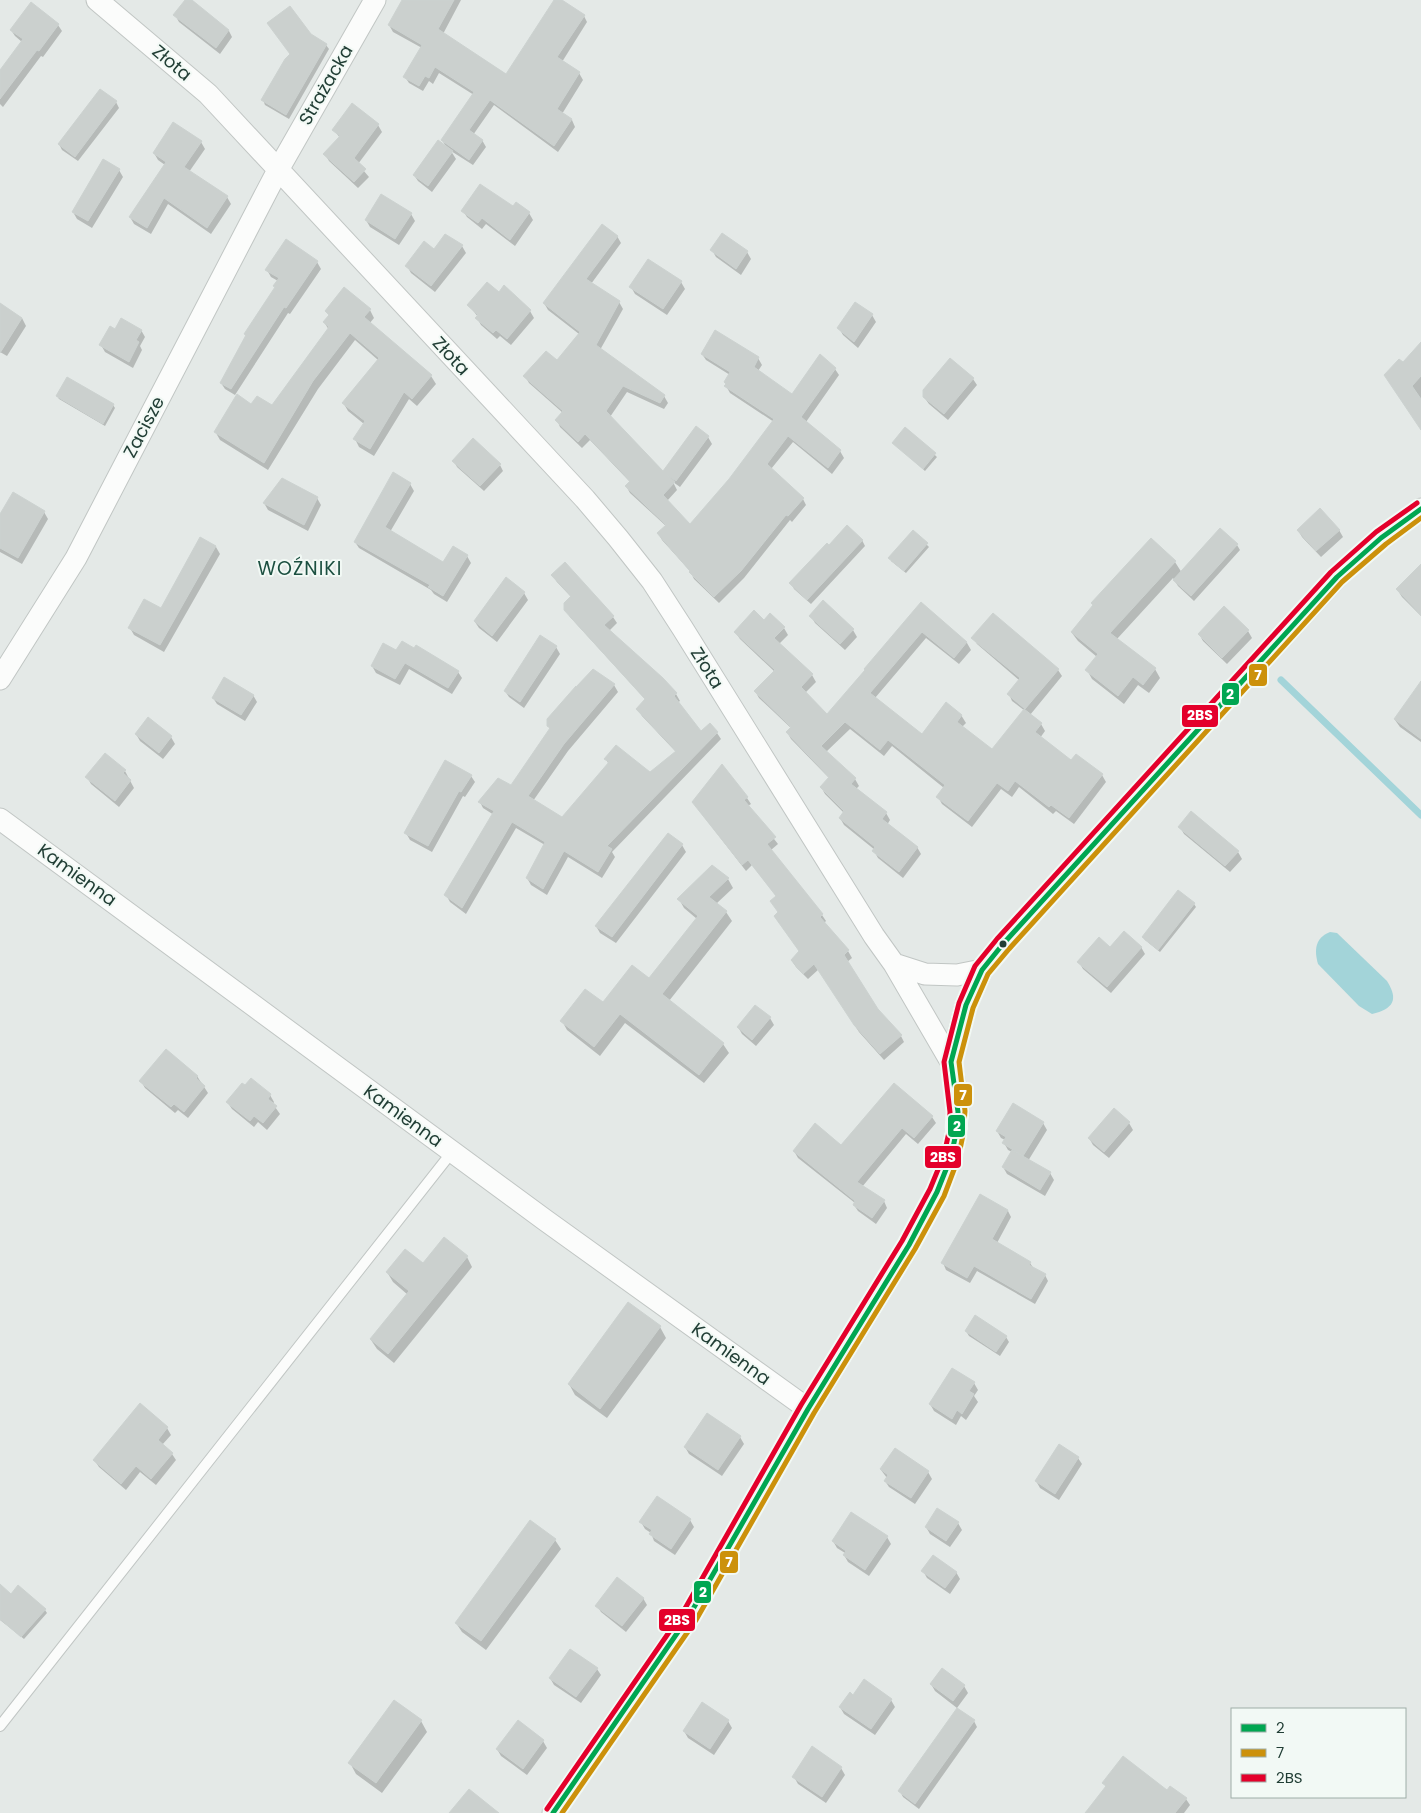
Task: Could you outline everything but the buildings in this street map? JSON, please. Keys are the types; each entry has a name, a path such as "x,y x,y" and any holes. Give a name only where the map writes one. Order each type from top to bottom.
{"street":[{"name":"Złota","path":"97,0 208,94 585,499 652,581 874,936 894,964 951,1062 958,1112 951,1158 937,1192 909,1245 808,1409 689,1616 552,1813"},
{"name":"Strażacka","path":"278,170 375,0"},
{"name":"Zacisze","path":"0,679 76,558 278,170"},
{"path":"951,1062 966,1005 982,970 1010,936 1337,577 1381,538 1421,509"},
{"name":"Kamienna","path":"0,819 452,1152 808,1409"},
{"path":"894,964 926,974 956,975 982,970"}],"lane":[{"path":"0,1726 452,1152"}],"water":[{"path":"1330,932 1337,933 1387,981 1393,993 1392,1003 1389,1006 1372,1014 1359,1006 1318,964 1317,945 1321,938"}],"waterway":[{"path":"1281,680 1421,815"}],"transit line":[{"name":"2BS","path":"547,1809 683,1612 801,1405 902,1241 930,1189 944,1155 949,1132 950,1112 944,1062 959,1003 975,966 997,939 1331,572 1376,532 1417,503"},
{"name":"2","path":"553,1813 689,1616 808,1409 909,1245 937,1192 951,1157 956,1133 958,1112 951,1062 966,1005 982,970 1003,944 1337,577 1381,538 1421,509"},
{"name":"7","path":"562,1813 696,1620 814,1413 915,1249 944,1196 958,1159 963,1135 965,1111 959,1062 973,1008 988,974 1342,582 1386,544 1421,518"}],"district":[{"name":"WOŹNIKI","path":"300,568"}]}
